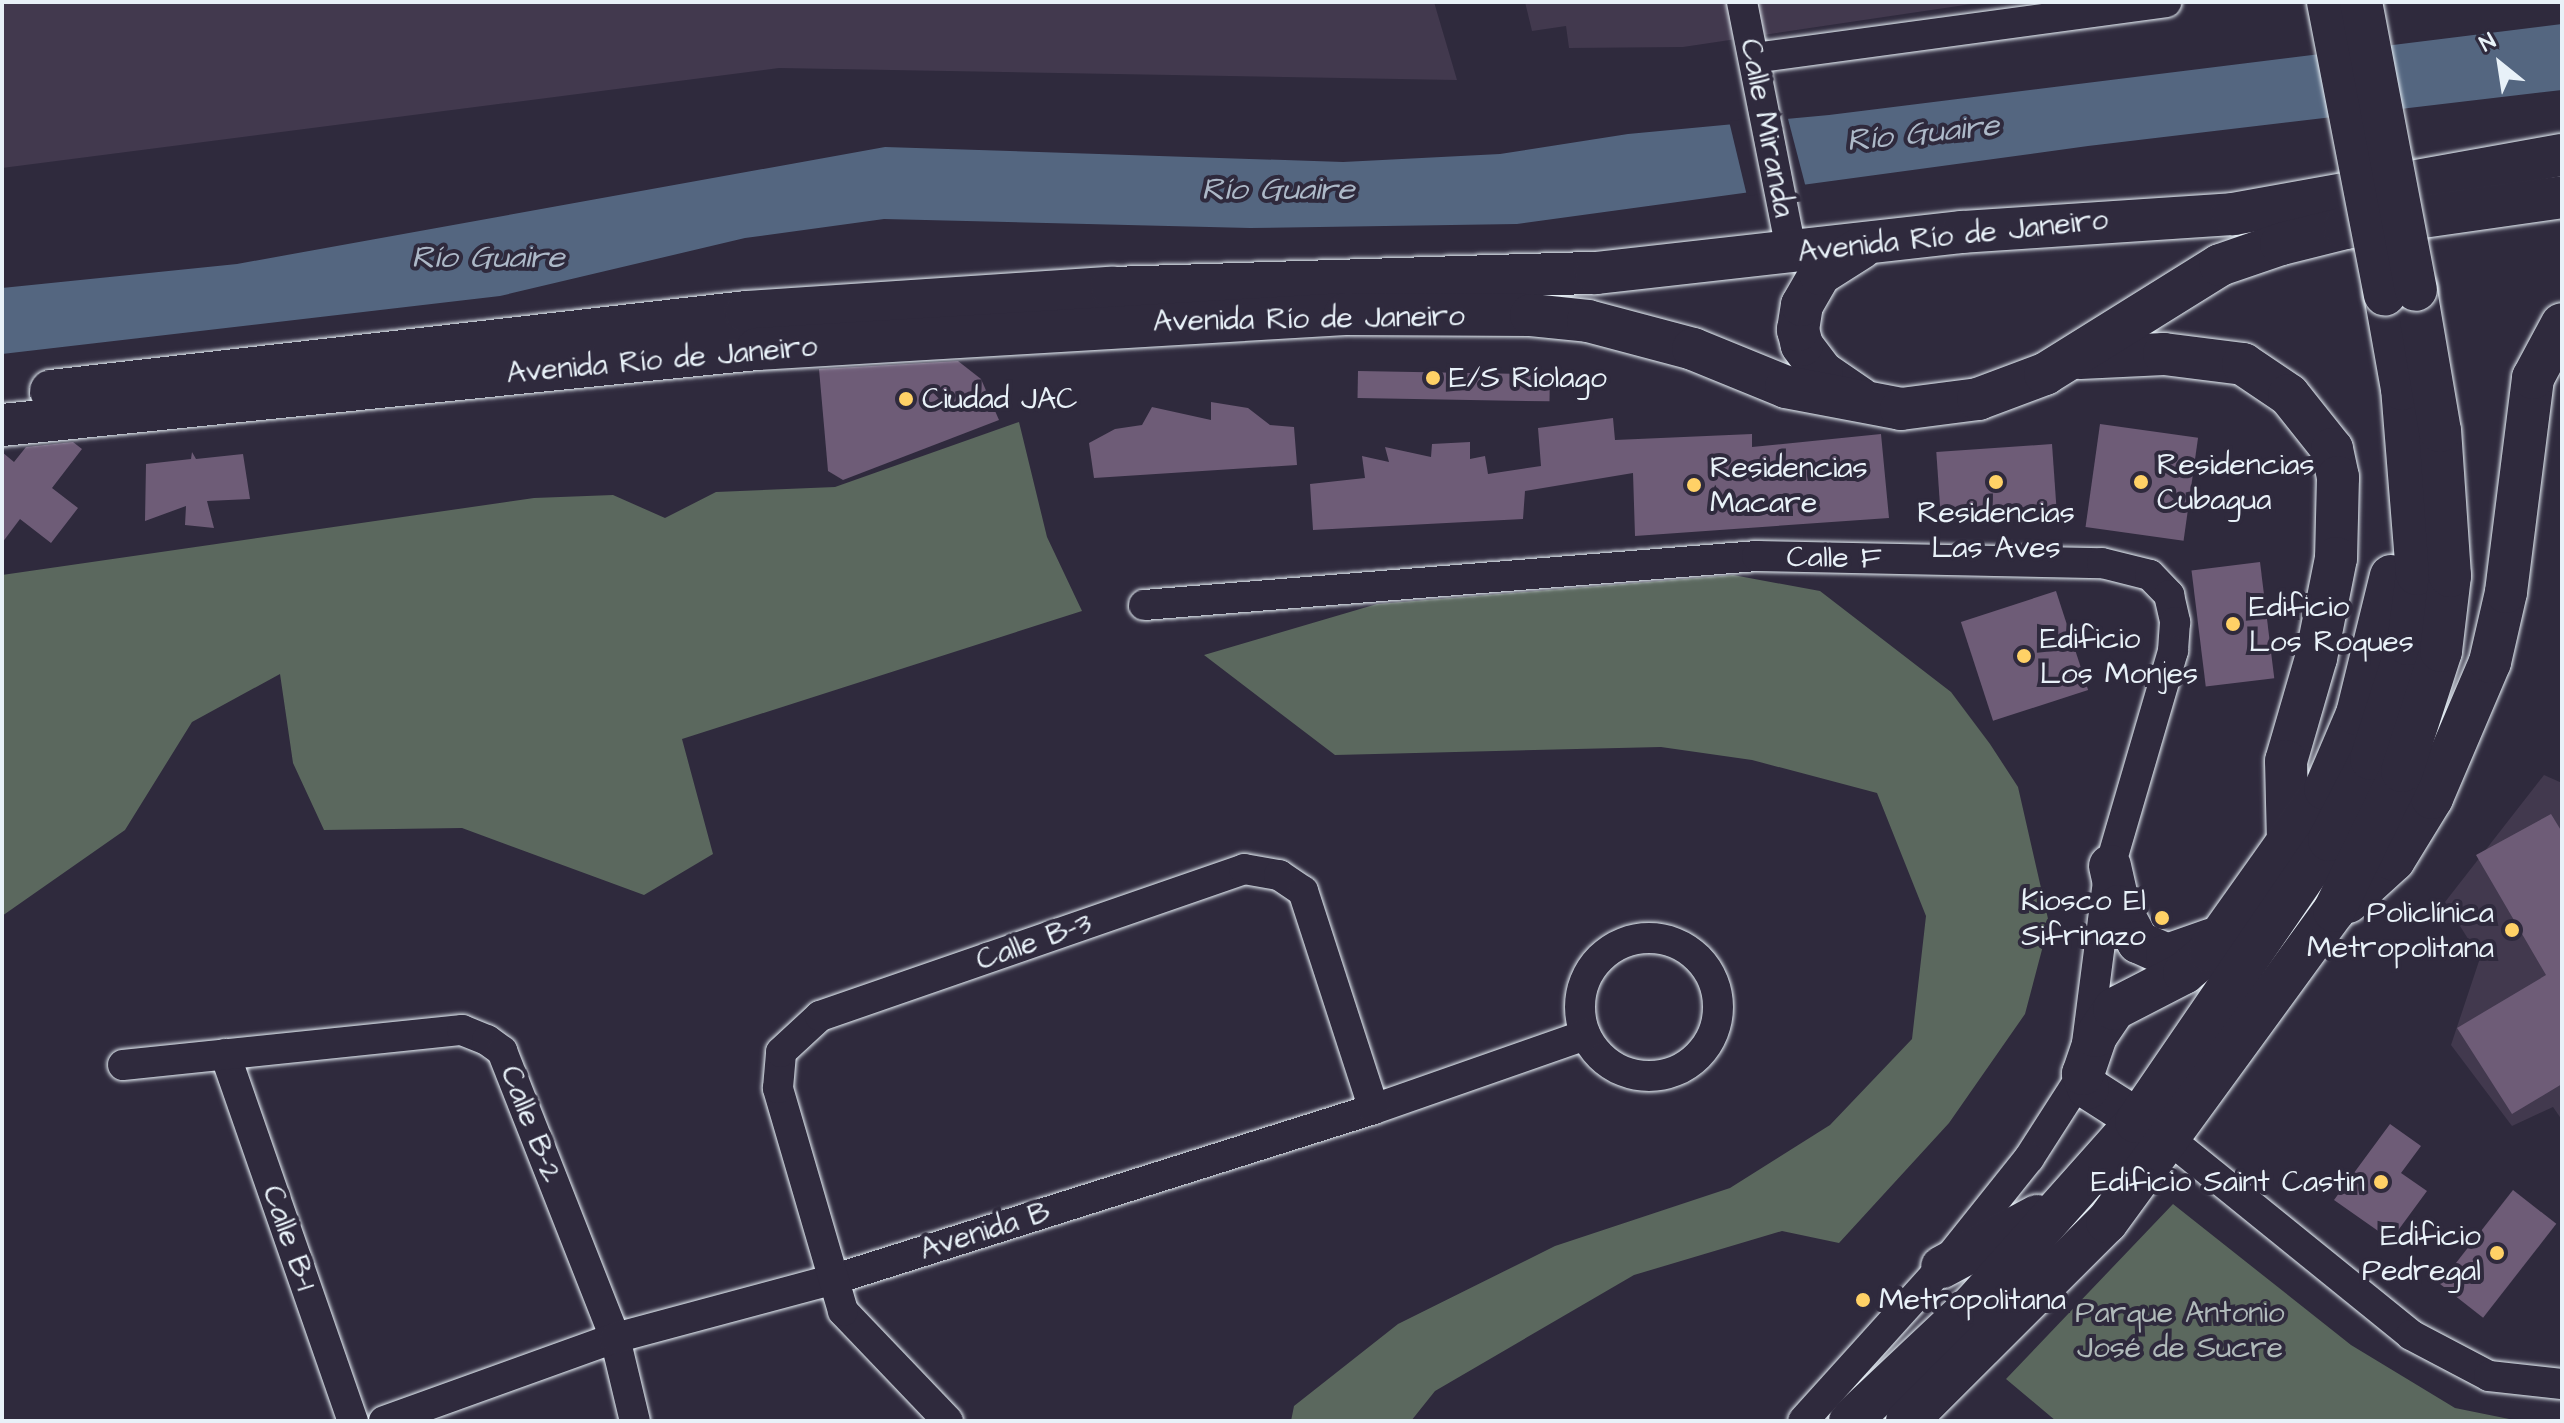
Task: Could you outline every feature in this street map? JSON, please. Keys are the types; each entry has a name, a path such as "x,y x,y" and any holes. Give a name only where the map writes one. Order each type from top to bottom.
{"main road":[{"path":"1853,1418 1975,1303 2075,1192 2152,1130 2334,911 2402,771 2437,665 2447,609 2449,544 2440,431 2401,292 2328,2"},
{"path":"1907,1421 2107,1222 2152,1130 2329,840 2385,725 2408,644 2417,574 2401,292 2361,2"},
{"name":"Avenida Río de Janeiro","path":"2,397 746,312 1112,288 1495,279 1792,254 2032,225 2233,214 2562,155"},
{"name":"Avenida Río de Janeiro","path":"2,425 757,349 1207,319 1376,314 1588,321 1693,349 1786,387 1901,409 1978,399 2075,358 2220,265 2281,244 2345,228 2562,197"},
{"path":"1798,330 1802,305 1820,274 1866,246"},
{"path":"1792,254 1802,345 1822,372 1871,404"},
{"path":"2334,911 2366,890 2394,860 2466,728 2490,662 2506,592 2533,378 2562,324"},
{"path":"2075,358 2164,354 2243,364 2289,395 2332,449 2338,477 2336,558 2316,658 2286,761 2288,843"},
{"path":"2152,1130 2097,1097 2083,1074 2114,1009 2184,973 2225,931 2325,789 2357,714 2388,595 2398,495 2411,472"},
{"path":"2110,866 2127,928 2153,953 2183,952 2225,931"},
{"path":"1853,1418 1886,1409 2143,1153 2152,1130"},
{"path":"1942,1267 2075,1192"}],"street":[{"name":"Calle Miranda","path":"1742,2 1792,254"},
{"path":"1755,64 2166,2"},
{"name":"Calle F","path":"1144,605 1757,556 2127,566 2150,575 2169,595 2175,622 2173,651 2110,866 2083,1074"},
{"name":"Calle B-3","path":"835,1279 778,1088 781,1052 820,1016 1244,869 1279,875 1303,891 1374,1109"},
{"path":"1661,938 1683,946 1709,972 1718,997 1714,1030 1687,1065 1643,1076 1619,1070 1599,1056 1585,1035 1579,1004 1583,984 1615,946 1661,938"},
{"name":"Calle B-2","path":"123,1065 462,1030 502,1051 615,1338 635,1421"},
{"name":"Avenida B","path":"384,1421 615,1338 835,1279 1374,1109 1585,1035"},
{"name":"Calle B-1","path":"225,1054 353,1421"},
{"path":"1803,1421 1942,1267 2029,1158 2083,1074"},
{"path":"2152,1130 2411,1335 2489,1376 2562,1384"},
{"path":"835,1279 843,1311 948,1421"}],"shaded area":[{"path":"2,2 1434,2 1457,80 779,68 2,168"},
{"path":"1525,2 1985,2 1683,47 1569,48 1566,26 1532,31"},
{"name":"Policlínica Metropolitana","path":"2544,775 2562,783 2562,1120 2553,1107 2512,1126 2451,1045 2480,958 2445,902"}],"green space":[{"path":"1019,422 1047,537 1082,611 682,739 713,854 644,895 462,828 324,830 293,763 280,674 192,722 125,830 2,916 2,575 534,498 613,495 665,518 716,492 835,487"},
{"path":"1733,575 1820,591 1951,692 1990,744 2018,787 2049,923 2025,1014 1949,1123 1839,1243 1782,1231 1634,1275 1435,1391 1411,1421 1291,1421 1294,1406 1398,1324 1555,1246 1730,1188 1830,1125 1912,1039 1926,916 1877,793 1752,760 1661,747 1335,755 1204,655 1377,604"},
{"name":"Parque Antonio José de Sucre","path":"2173,1204 2351,1345 2455,1408 2519,1421 2056,1421 2006,1379"}],"water":[{"name":"Río Guaire","path":"2562,24 2562,90 2088,146 1517,224 1250,228 884,219 745,238 500,296 2,354 2,288 237,264 885,147 1343,162 1500,154 1628,134 1829,115"}],"pier":[{"path":"1787,115 1806,188 1747,196 1729,121"}],"building":[{"name":"Ciudad JAC","path":"958,361 981,379 999,420 843,480 828,471 819,369"},
{"path":"1358,371 1550,374 1549,401 1358,398"},
{"path":"1211,402 1248,408 1270,425 1294,427 1297,465 1094,478 1089,443 1115,429 1142,425 1152,407 1211,420"},
{"path":"1613,418 1615,440 1752,434 1752,447 1881,434 1889,518 1635,536 1633,473 1525,491 1523,519 1313,530 1310,484 1365,478 1362,456 1389,462 1385,447 1431,457 1432,444 1470,442 1470,459 1485,456 1488,474 1541,466 1538,428"},
{"name":"Residencias Cubagua","path":"2100,424 2198,438 2184,541 2086,527"},
{"path":"73,442 82,449 52,488 78,508 51,543 20,519 2,543 2,452 14,462 26,447"},
{"name":"Residencias Las Aves","path":"2052,444 2057,512 1941,520 1936,452"},
{"path":"192,452 196,459 243,454 250,499 207,501 214,528 185,525 186,506 145,521 146,464 191,459"},
{"name":"Edificio Los Roques","path":"2260,562 2274,678 2206,687 2192,570"},
{"name":"Edificio Los Monjes","path":"2056,591 2088,690 1993,721 1961,622"},
{"name":"Policlínica Metropolitana","path":"2551,814 2562,832 2562,1084 2512,1114 2457,1028 2546,975 2476,855"},
{"name":"Edificio Saint Castin","path":"2390,1124 2421,1146 2401,1173 2427,1191 2391,1240 2334,1200"},
{"name":"Edificio Pedregal","path":"2513,1190 2556,1224 2483,1318 2440,1284"}],"place":[{"name":"E/S Ríolago","path":"1433,378"},
{"name":"Ciudad JAC","path":"906,399"},
{"name":"Residencias Las Aves","path":"1996,482"},
{"name":"Residencias Cubagua","path":"2141,482"},
{"name":"Residencias Macare","path":"1694,485"},
{"name":"Edificio Los Roques","path":"2233,624"},
{"name":"Edificio Los Monjes","path":"2024,656"},
{"name":"Kiosco El Sifrinazo","path":"2162,918"},
{"name":"Policlínica Metropolitana","path":"2512,930"},
{"name":"Edificio Saint Castin","path":"2381,1182"},
{"name":"Edificio Pedregal","path":"2497,1253"},
{"name":"Metropolitana","path":"1863,1300"}]}
